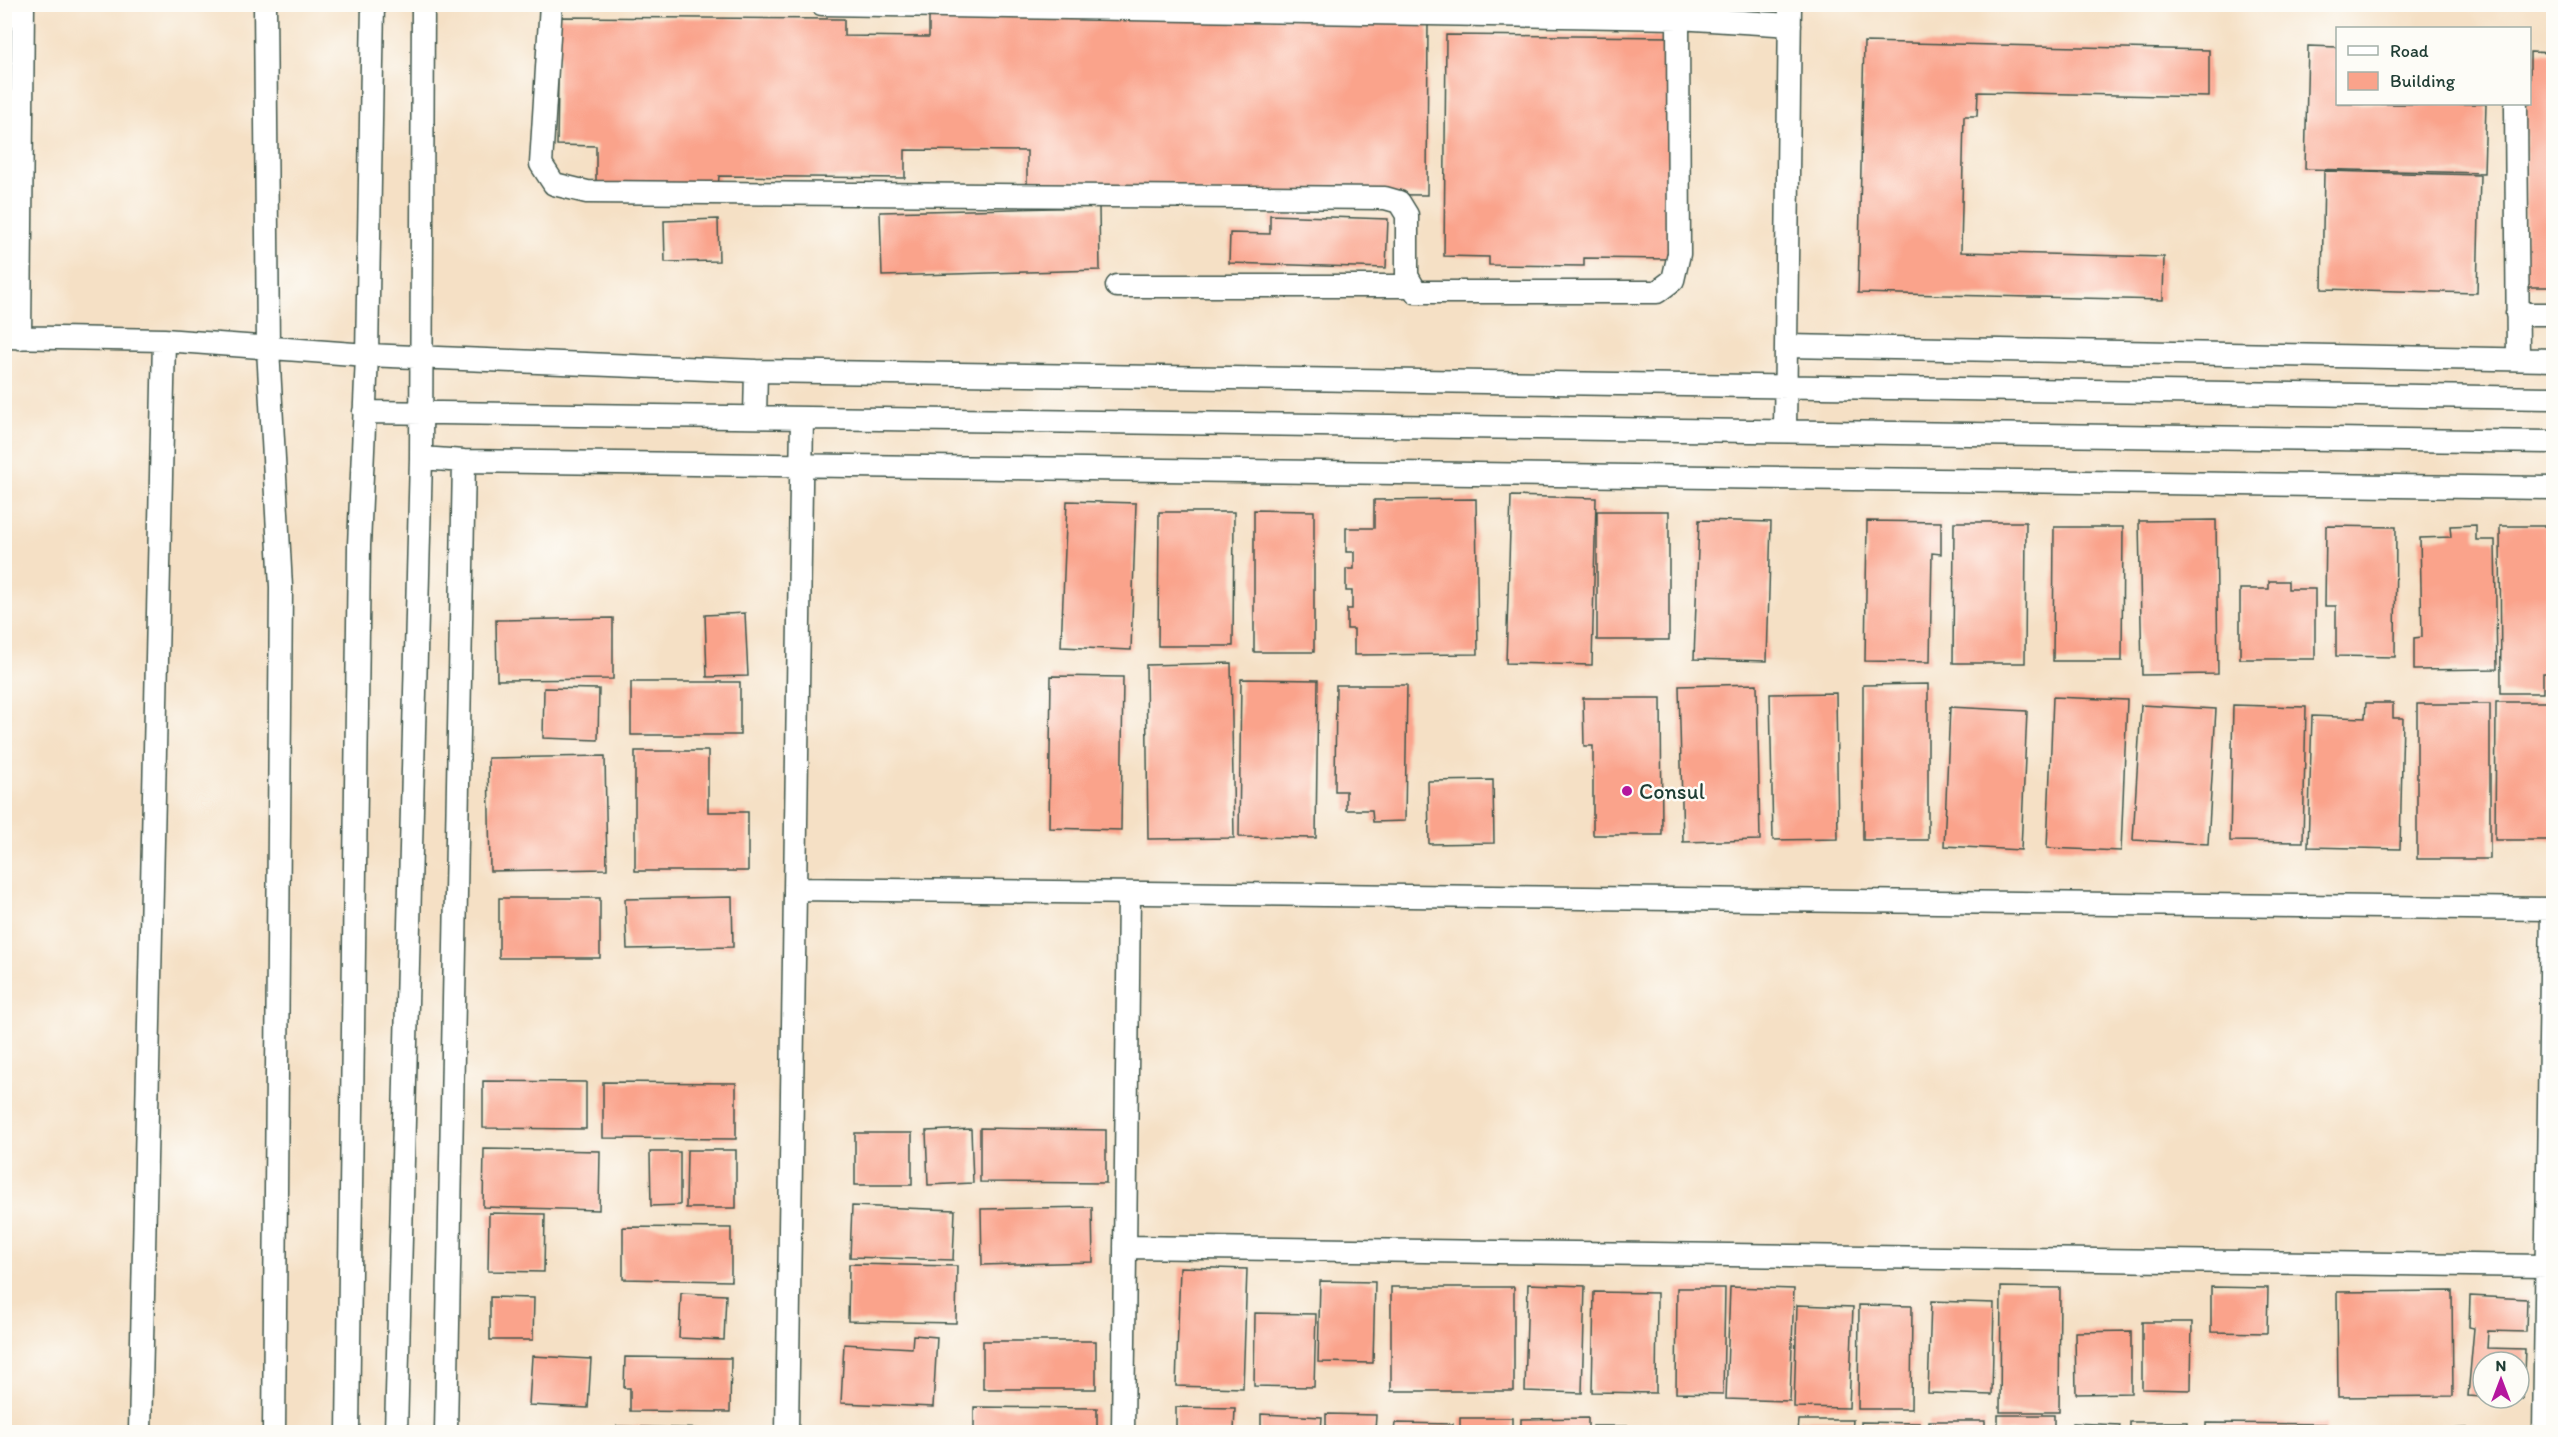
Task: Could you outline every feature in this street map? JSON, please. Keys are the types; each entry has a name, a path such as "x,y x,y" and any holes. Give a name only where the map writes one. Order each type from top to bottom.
{"street":[{"path":"23,4 14,68 12,338 164,340 367,355 756,371 2553,398"},
{"path":"265,4 268,348 281,587 274,1432"},
{"path":"348,1432 359,546 367,355 373,4"},
{"path":"396,1432 421,458 419,413 423,4"},
{"path":"551,4 541,164 554,184 587,192 1385,198 1399,202 1407,215 1407,276 1410,286 1416,292 1657,292 1673,280 1679,254 1678,18"},
{"path":"822,4 1678,18 1790,15 1785,431"},
{"path":"2516,107 2518,359"},
{"path":"1117,286 1410,286"},
{"path":"2517,314 2553,314"},
{"path":"140,1432 164,340"},
{"path":"1786,346 2553,360"},
{"path":"755,417 756,371"},
{"path":"364,412 2553,442"},
{"path":"787,1432 802,418"},
{"path":"421,458 464,461 2553,488"},
{"path":"446,1432 464,461"},
{"path":"795,889 2553,909 2544,1432"},
{"path":"1123,1432 1129,893"},
{"path":"1125,1247 2546,1266"}],"building":[{"path":"929,15 1428,19 1427,195 1027,192 1027,151 905,150 905,178 719,176 718,188 596,187 596,146 557,145 559,17 844,19 844,36 929,37"},
{"path":"1446,35 1674,37 1672,259 1584,258 1584,266 1489,265 1489,257 1444,256"},
{"path":"1864,42 2209,50 2209,97 1978,92 1977,116 1964,116 1961,252 2164,257 2163,300 1858,293"},
{"path":"2308,46 2336,47 2336,105 2486,105 2484,173 2305,169"},
{"path":"2531,52 2554,53 2554,287 2525,287 2526,105 2531,105"},
{"path":"2324,171 2480,175 2477,293 2322,289"},
{"path":"1099,207 1100,270 882,276 880,212"},
{"path":"1270,215 1388,219 1386,268 1229,263 1230,233 1270,234"},
{"path":"718,219 719,261 665,262 664,221"},
{"path":"1511,496 1596,498 1592,665 1506,663"},
{"path":"1476,499 1478,654 1354,655 1354,629 1347,629 1347,609 1352,609 1352,591 1346,591 1346,569 1354,569 1354,552 1346,552 1346,528 1374,528 1374,500"},
{"path":"1067,501 1136,503 1131,650 1061,647"},
{"path":"1254,510 1314,511 1314,652 1254,652"},
{"path":"1597,511 1669,511 1669,640 1597,640"},
{"path":"1159,512 1234,512 1233,646 1158,646"},
{"path":"1699,520 1771,522 1767,661 1694,659"},
{"path":"2216,520 2218,674 2142,675 2139,521"},
{"path":"1867,521 1941,522 1941,554 1932,553 1930,662 1865,661"},
{"path":"1954,522 2026,522 2025,663 1953,663"},
{"path":"2476,525 2476,540 2495,540 2497,669 2414,670 2414,638 2422,637 2420,538 2451,537 2450,526"},
{"path":"2326,526 2396,527 2395,657 2336,656 2336,606 2325,606"},
{"path":"2500,526 2554,526 2554,673 2543,673 2543,693 2501,693"},
{"path":"2054,527 2123,527 2122,661 2053,661"},
{"path":"2269,581 2288,581 2288,589 2315,589 2315,659 2240,659 2240,589 2269,589"},
{"path":"745,613 748,676 707,677 705,615"},
{"path":"613,618 613,679 497,680 496,620"},
{"path":"1231,663 1234,838 1148,839 1146,665"},
{"path":"1051,676 1123,677 1121,830 1049,828"},
{"path":"1241,679 1318,680 1316,838 1239,837"},
{"path":"631,682 740,682 740,735 631,735"},
{"path":"1757,684 1760,840 1683,842 1679,686"},
{"path":"1928,684 1928,840 1863,840 1863,685"},
{"path":"1336,685 1407,685 1405,821 1373,822 1372,810 1346,810 1346,791 1335,791"},
{"path":"544,688 599,689 598,740 543,738"},
{"path":"1836,693 1838,839 1773,840 1770,694"},
{"path":"2053,697 2127,700 2121,851 2047,848"},
{"name":"Consul","path":"1583,698 1661,698 1662,835 1593,835 1593,746 1584,746"},
{"path":"2496,702 2554,702 2554,840 2495,840"},
{"path":"2366,703 2393,703 2393,718 2403,718 2400,849 2308,847 2312,716 2365,718"},
{"path":"2417,704 2490,704 2490,859 2417,859"},
{"path":"2141,705 2216,709 2208,844 2133,840"},
{"path":"2233,705 2306,707 2303,842 2230,841"},
{"path":"1950,707 2027,711 2021,850 1944,846"},
{"path":"635,751 708,751 708,812 748,812 748,871 635,871"},
{"path":"605,756 607,869 490,871 488,758"},
{"path":"1493,780 1494,843 1429,844 1428,781"},
{"path":"732,897 733,947 627,949 625,899"},
{"path":"499,898 600,898 600,958 499,958"},
{"path":"483,1081 586,1082 586,1129 483,1128"},
{"path":"603,1082 736,1083 736,1139 603,1138"},
{"path":"980,1128 1106,1130 1106,1183 980,1182"},
{"path":"971,1129 973,1183 928,1185 926,1131"},
{"path":"855,1133 912,1133 912,1185 855,1185"},
{"path":"484,1149 600,1151 599,1210 483,1207"},
{"path":"687,1150 736,1150 736,1208 686,1208"},
{"path":"650,1152 680,1152 680,1205 651,1206"},
{"path":"852,1206 955,1210 953,1260 850,1257"},
{"path":"1092,1207 1093,1262 982,1265 981,1209"},
{"path":"489,1213 545,1214 544,1272 488,1271"},
{"path":"623,1227 731,1228 731,1281 623,1279"},
{"path":"849,1264 957,1266 956,1323 848,1321"},
{"path":"1180,1267 1247,1269 1243,1388 1176,1386"},
{"path":"1320,1281 1375,1282 1373,1363 1318,1362"},
{"path":"1528,1284 1585,1286 1582,1393 1525,1391"},
{"path":"1391,1287 1514,1287 1514,1391 1391,1391"},
{"path":"1730,1287 1794,1289 1790,1401 1726,1399"},
{"path":"2001,1287 2060,1288 2059,1412 2000,1412"},
{"path":"2211,1287 2268,1288 2267,1333 2211,1332"},
{"path":"1677,1288 1725,1288 1723,1394 1676,1393"},
{"path":"2452,1291 2453,1396 2338,1397 2337,1292"},
{"path":"1594,1292 1657,1293 1656,1393 1592,1392"},
{"path":"681,1293 726,1295 724,1340 679,1338"},
{"path":"2470,1296 2527,1299 2526,1332 2488,1331 2487,1348 2525,1350 2472,1350 2474,1328 2469,1327"},
{"path":"490,1297 534,1298 533,1340 490,1340"},
{"path":"1931,1301 1994,1303 1992,1395 1928,1393"},
{"path":"1797,1305 1853,1307 1849,1408 1794,1407"},
{"path":"1859,1305 1912,1306 1911,1409 1858,1409"},
{"path":"1255,1313 1316,1314 1314,1387 1254,1386"},
{"path":"2142,1322 2192,1322 2191,1390 2142,1389"},
{"path":"2131,1331 2131,1393 2076,1394 2075,1332"},
{"path":"913,1335 937,1337 933,1407 841,1403 844,1344 912,1348"},
{"path":"983,1341 1096,1341 1096,1389 983,1389"},
{"path":"532,1356 591,1359 588,1408 529,1405"},
{"path":"625,1357 731,1358 730,1412 630,1411 630,1388 624,1388"},
{"path":"2471,1362 2471,1396 2468,1396"},
{"path":"974,1407 1097,1408 1097,1432 974,1432"},
{"path":"1176,1407 1235,1408 1234,1432 1176,1432"},
{"path":"1261,1414 1322,1417 1321,1432 1261,1432"},
{"path":"1326,1414 1376,1415 1375,1432 1326,1432"},
{"path":"1998,1415 2054,1415 2054,1432 1998,1432"},
{"path":"1460,1418 1512,1418 1512,1432 1460,1432"},
{"path":"1588,1418 1588,1432 1521,1432 1521,1419"},
{"path":"1799,1420 1853,1420 1852,1432 1798,1432"},
{"path":"1929,1421 1985,1421 1985,1432 1929,1432"},
{"path":"1861,1422 1919,1423 1919,1432 1861,1432"},
{"path":"2130,1422 2187,1422 2187,1432 2130,1432"},
{"path":"1395,1423 1453,1424 1453,1432 1394,1432"},
{"path":"2072,1423 2120,1425 2119,1432 2071,1432"},
{"path":"2206,1423 2326,1424 2326,1432 2206,1432"},
{"path":"617,1426 708,1429 708,1432 617,1432"},
{"path":"1593,1426 1643,1426 1643,1432 1593,1432"},
{"path":"2467,1428 2468,1432 2412,1432 2412,1431"},
{"path":"1723,1429 1788,1430 1788,1432 1723,1432"}],"place":[{"name":"Consul","path":"1627,791"}]}
